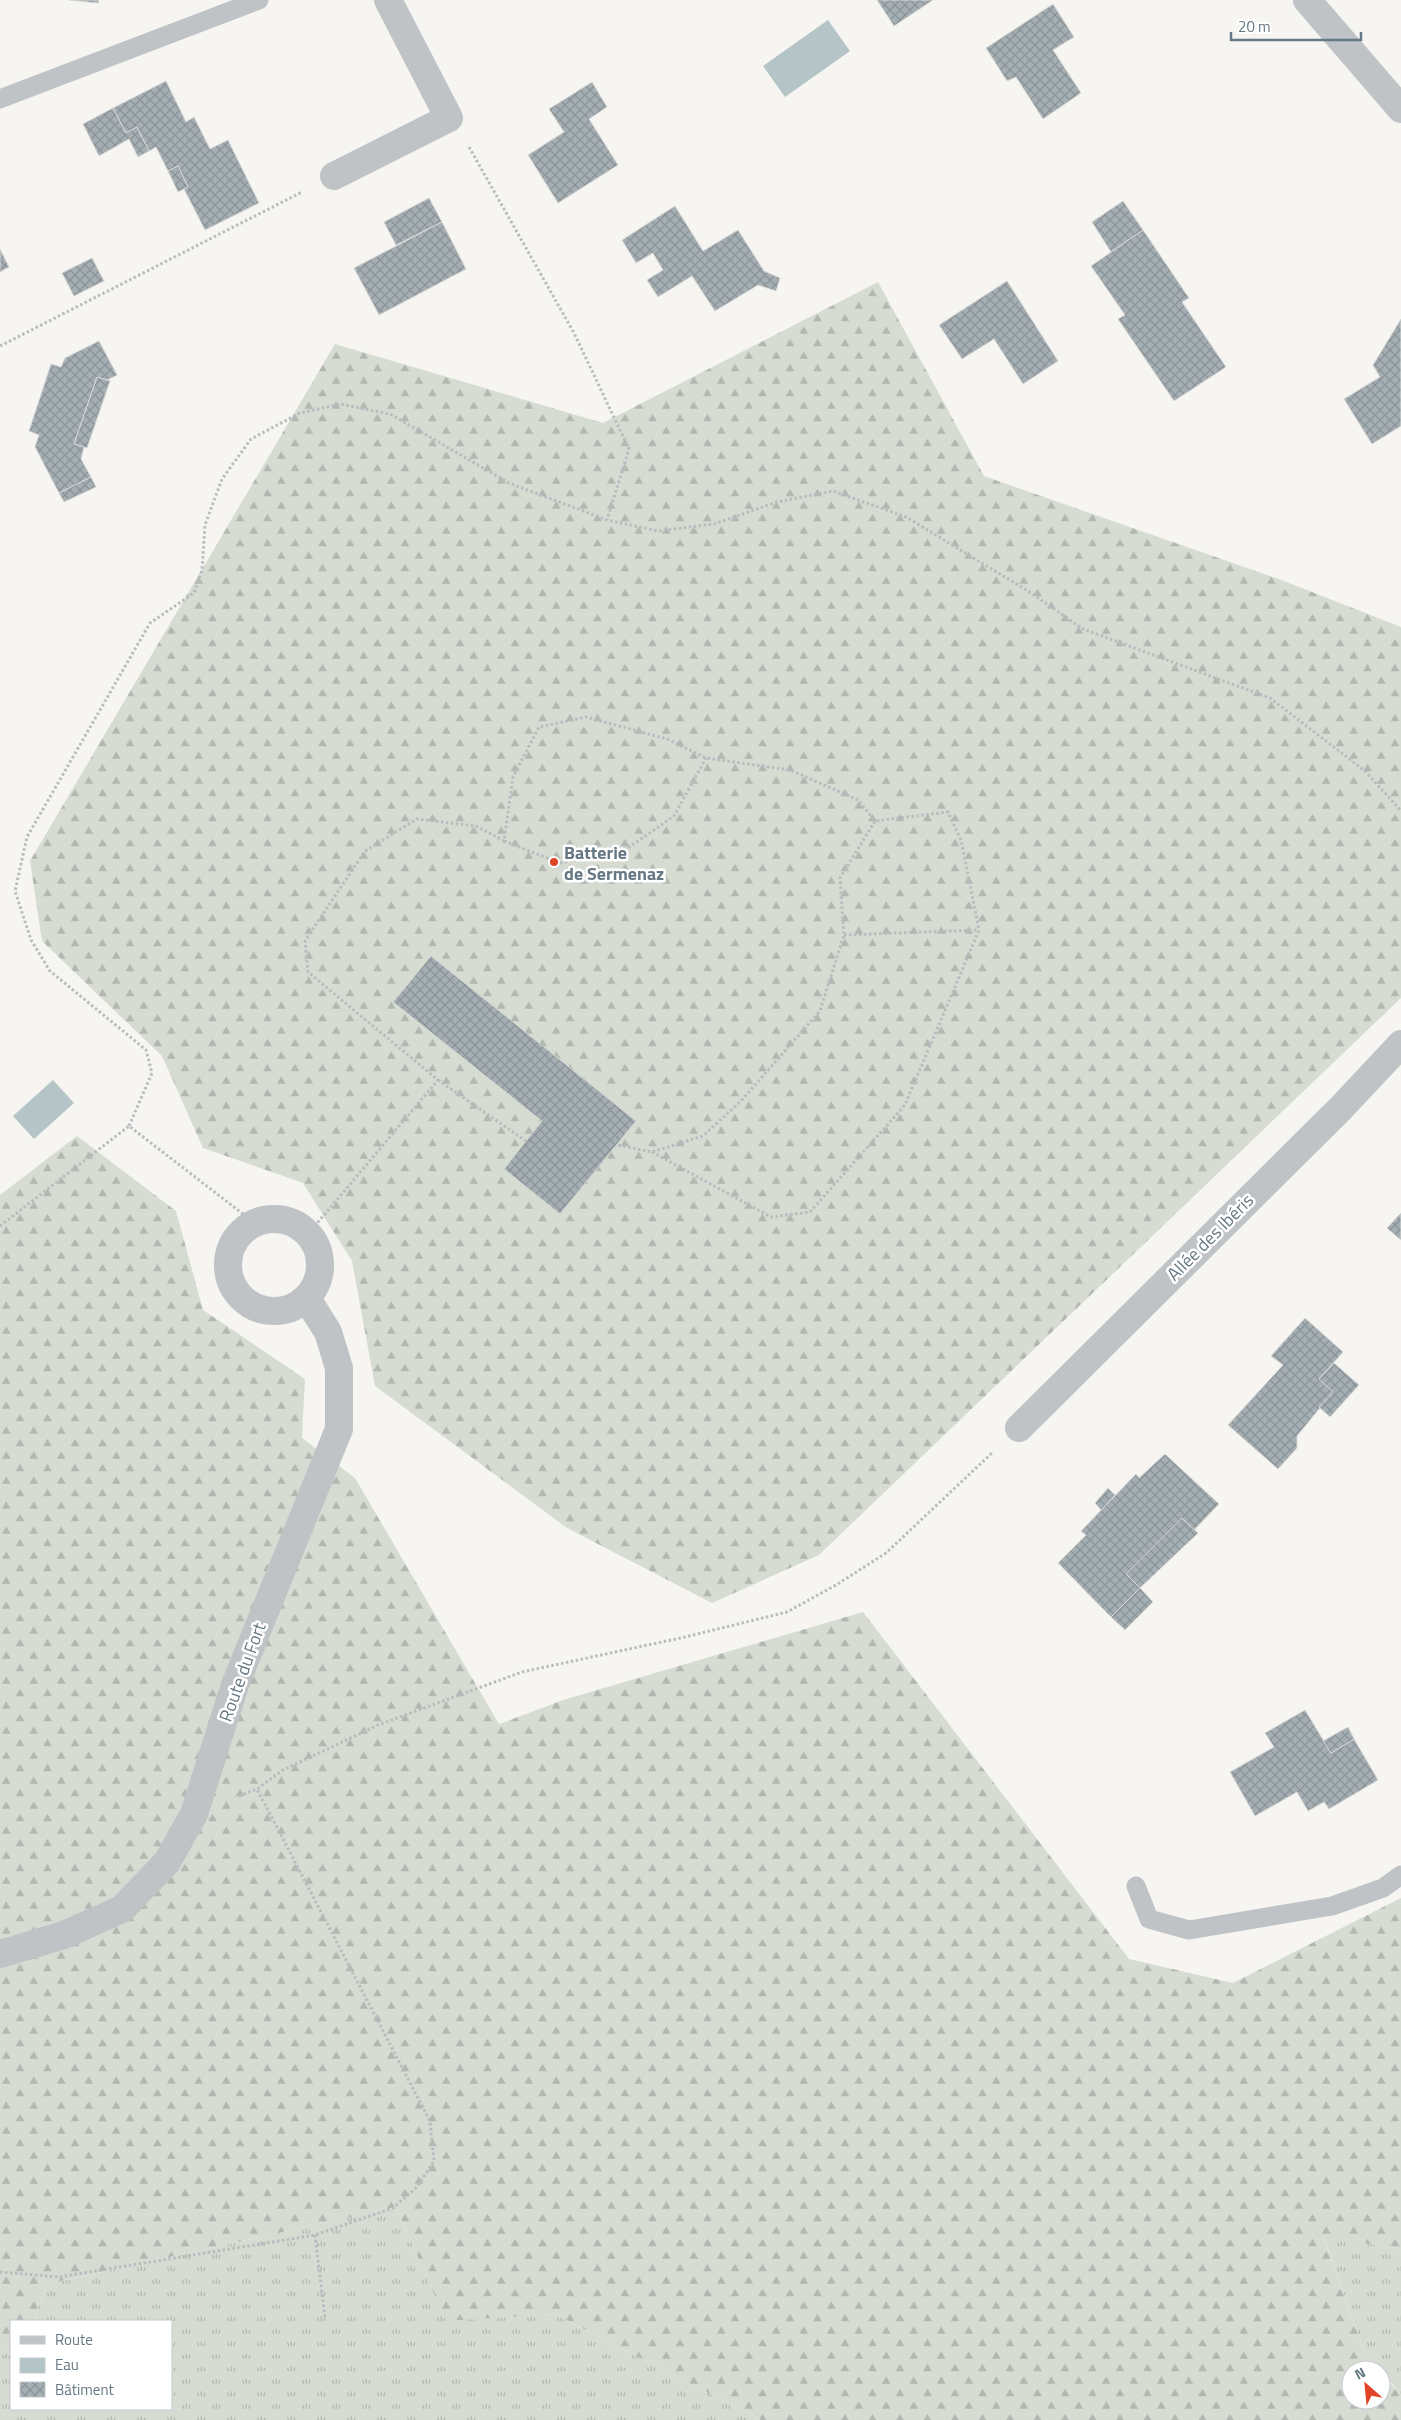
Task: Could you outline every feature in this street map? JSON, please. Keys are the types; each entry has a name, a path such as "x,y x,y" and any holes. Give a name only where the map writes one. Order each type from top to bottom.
{"street":[{"path":"334,176 449,118 388,0"},
{"path":"1307,0 1397,101"},
{"name":"Allée des Ibéris","path":"1019,1428 1341,1108 1401,1044"},
{"path":"267,1220 282,1220 296,1224 308,1234 316,1246 320,1268 314,1289 304,1300 292,1308 279,1311 265,1310 252,1305 241,1297 233,1286 229,1272 229,1259 233,1245 240,1234 252,1225 267,1220"},
{"name":"Route du Fort","path":"0,1954 64,1935 122,1909 166,1862 194,1814 235,1684 339,1429 339,1368 328,1332 311,1305 304,1300"}],"lane":[{"path":"0,100 259,0"},
{"path":"1136,1886 1149,1919 1189,1930 1332,1906 1383,1888 1401,1875"}],"path":[{"path":"449,118 473,152 574,333 629,449 607,520"},
{"path":"0,346 334,176"},
{"path":"0,1226 129,1126 152,1073 146,1050 50,971 31,940 14,891 27,837 150,623 194,593 202,570 205,526 222,479 251,439 300,413 340,404 390,414 510,482 607,520 658,531 714,524 777,502 832,491 896,514 1028,591 1083,629 1270,698 1365,771 1401,811"},
{"path":"504,841 513,777 539,727 586,717 667,739 706,758 790,770 858,800 875,820"},
{"path":"526,1141 438,1080 308,972 304,941 365,851 417,819 476,826 504,841 560,863 628,848 674,816 706,758"},
{"path":"617,1145 652,1152 771,1217 810,1212 906,1105 979,930 960,840 948,812 875,820"},
{"path":"652,1152 703,1136 741,1102 820,1011 844,935 840,878 875,820"},
{"path":"844,935 979,930"},
{"path":"308,1234 438,1080"},
{"path":"129,1126 243,1214 240,1234"},
{"path":"194,1814 257,1789 283,1770 378,1726 522,1672 685,1637 787,1612 836,1585 886,1553 1019,1428"},
{"path":"0,2272 59,2277 315,2235 393,2208 417,2187 434,2161 430,2121 257,1789"},
{"path":"315,2235 325,2318"}],"green space":[{"path":"878,282 984,476 1284,581 1401,627 1401,998 819,1555 712,1603 567,1528 375,1386 352,1261 303,1183 203,1148 162,1056 42,941 30,861 335,344 603,423"},
{"path":"77,1136 176,1211 203,1310 305,1379 302,1438 355,1478 499,1724 563,1700 863,1612 1129,1959 1233,1983 1401,1898 1401,2249 1323,2236 1366,2356 1370,2360 1341,2360 1341,2410 1391,2410 1391,2384 1401,2395 1401,2420 761,2420 555,2314 446,2321 396,2207 47,2284 34,2320 10,2320 10,2348 0,2351 0,1195"},
{"path":"396,2207 446,2320 555,2314 761,2420 0,2420 0,2351 10,2348 10,2410 172,2410 172,2320 34,2320 47,2284"},
{"path":"1323,2235 1401,2249 1401,2395 1391,2382 1391,2360 1370,2360 1366,2356"}],"water":[{"path":"828,20 850,51 785,97 763,66"},
{"path":"53,1080 74,1103 34,1139 13,1116"}],"building":[{"path":"69,0 99,0 98,3"},
{"path":"877,0 933,0 894,26"},
{"path":"1053,4 1074,37 1053,50 1081,93 1043,119 1016,77 1007,81 986,48"},
{"path":"166,81 186,122 194,117 210,149 228,140 259,203 205,230 184,189 188,187 178,166 168,171 156,147 149,151 137,127 126,133 113,108"},
{"path":"592,82 607,107 589,119 618,165 558,203 528,155 564,132 549,109"},
{"path":"113,108 126,133 137,127 149,151 138,157 129,139 99,156 83,124"},
{"path":"178,166 188,187 178,192 168,171"},
{"path":"429,198 442,222 396,245 384,222"},
{"path":"1123,201 1143,230 1111,252 1092,222"},
{"path":"675,206 703,251 738,230 764,271 780,278 776,291 758,285 715,311 692,276 658,297 647,280 663,270 653,253 636,263 622,240"},
{"path":"442,222 466,269 379,315 354,268"},
{"path":"1143,230 1189,298 1182,302 1226,367 1174,401 1118,319 1125,315 1091,266"},
{"path":"0,249 9,267 0,272"},
{"path":"92,258 104,281 74,296 62,273"},
{"path":"1007,281 1058,361 1023,384 994,339 962,359 939,325"},
{"path":"1401,319 1401,426 1372,444 1344,399 1380,377 1373,365"},
{"path":"99,341 117,375 107,380 97,377 74,444 84,447 81,459 91,477 59,493 35,447 39,435 29,431 51,364 61,367 65,358"},
{"path":"97,377 110,381 87,448 74,444"},
{"path":"91,477 96,487 64,502 59,493"},
{"path":"431,956 636,1121 560,1214 504,1169 542,1121 393,1002"},
{"path":"1401,1213 1401,1240 1387,1228"},
{"path":"1305,1318 1343,1352 1319,1379 1333,1392 1297,1436 1297,1448 1278,1469 1228,1425 1283,1365 1271,1356"},
{"path":"1334,1363 1359,1385 1330,1417 1319,1407 1333,1392 1319,1379"},
{"path":"1165,1454 1219,1504 1194,1530 1182,1518 1126,1574 1140,1588 1111,1617 1058,1563 1086,1535 1081,1531 1136,1474 1139,1478"},
{"path":"1108,1488 1115,1495 1101,1510 1095,1503"},
{"path":"1182,1518 1198,1533 1140,1588 1126,1574"},
{"path":"1140,1588 1153,1602 1125,1630 1111,1617"},
{"path":"1305,1710 1331,1753 1354,1739 1378,1780 1329,1809 1324,1802 1308,1811 1297,1792 1255,1816 1230,1772 1274,1747 1265,1733"},
{"path":"1348,1727 1354,1739 1331,1753 1323,1741"}],"place":[{"name":"Batterie de Sermenaz","path":"554,862"}]}
